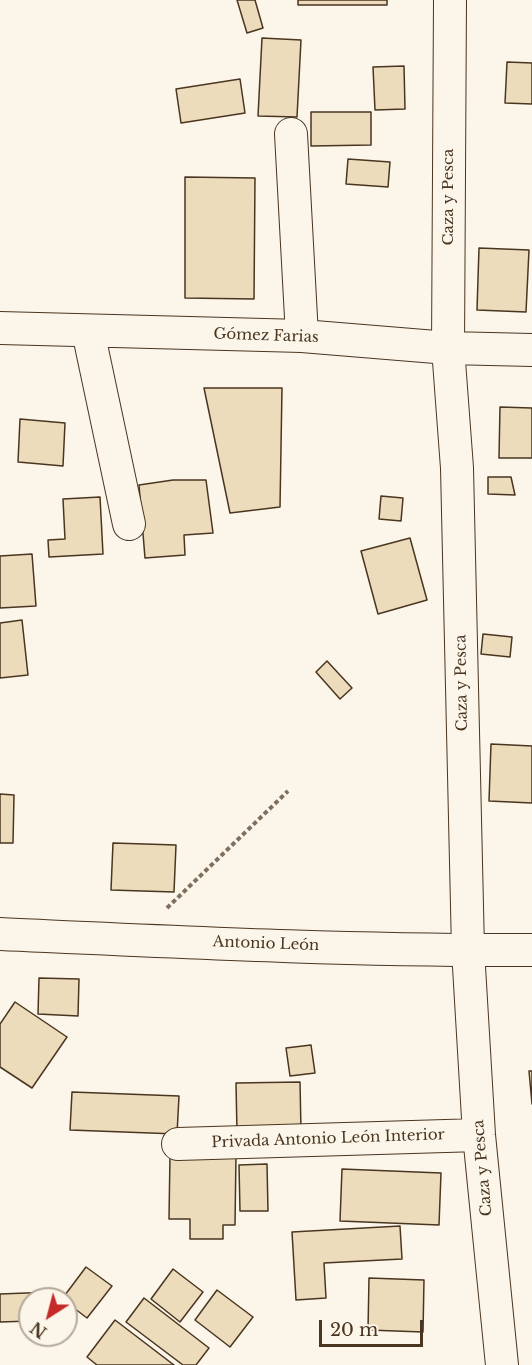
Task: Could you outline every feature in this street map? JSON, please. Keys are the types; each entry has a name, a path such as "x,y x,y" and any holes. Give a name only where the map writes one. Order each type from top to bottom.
{"street":[{"name":"Caza y Pesca","path":"450,0 448,348 457,468 468,950 479,1135 502,1365"},
{"path":"291,134 302,336"},
{"name":"Gómez Farias","path":"0,328 302,336 448,348 532,350"},
{"path":"88,331 129,524"},
{"name":"Antonio León","path":"0,934 134,940 532,950"},
{"name":"Privada Antonio León Interior","path":"177,1144 479,1135"}],"path":[{"path":"134,940 288,791"}],"building":[{"path":"237,0 255,0 263,28 247,33"},
{"path":"298,0 387,0 387,5 298,5"},
{"path":"262,38 301,40 297,117 258,116"},
{"path":"507,62 532,63 532,104 505,103"},
{"path":"404,66 405,109 375,110 373,67"},
{"path":"240,79 245,113 181,123 176,89"},
{"path":"311,112 371,112 371,145 311,146"},
{"path":"348,159 390,162 388,187 346,184"},
{"path":"185,177 255,178 254,299 185,298"},
{"path":"479,248 529,250 526,312 477,310"},
{"path":"204,388 282,388 280,507 230,513"},
{"path":"500,407 532,408 532,458 499,458"},
{"path":"20,419 65,423 63,466 18,462"},
{"path":"488,477 511,477 515,495 488,494"},
{"path":"173,480 206,480 213,533 184,535 185,555 145,558 139,485"},
{"path":"381,496 403,498 401,521 379,519"},
{"path":"100,497 103,554 49,557 48,540 65,539 63,499"},
{"path":"410,538 427,600 378,614 361,551"},
{"path":"32,554 36,606 0,608 0,556"},
{"path":"22,620 28,675 0,678 0,623"},
{"path":"483,634 512,637 510,657 481,654"},
{"path":"327,661 352,688 340,699 316,672"},
{"path":"491,744 532,746 532,803 489,801"},
{"path":"0,794 14,795 13,843 0,843"},
{"path":"113,843 176,845 174,892 111,890"},
{"path":"39,978 79,979 78,1016 38,1014"},
{"path":"15,1002 67,1037 32,1088 0,1067 0,1024"},
{"path":"311,1045 315,1073 290,1076 286,1048"},
{"path":"529,1071 532,1071 532,1104"},
{"path":"300,1082 301,1131 237,1133 236,1083"},
{"path":"72,1092 179,1096 177,1134 70,1130"},
{"path":"170,1154 236,1155 235,1225 223,1225 223,1239 190,1239 190,1219 169,1219"},
{"path":"267,1164 268,1211 240,1211 239,1165"},
{"path":"342,1169 441,1173 439,1225 340,1221"},
{"path":"400,1226 402,1259 324,1263 326,1298 296,1300 292,1232"},
{"path":"86,1267 112,1286 87,1318 78,1311 78,1287 71,1287"},
{"path":"173,1269 203,1292 180,1322 151,1299"},
{"path":"369,1278 424,1280 423,1332 368,1330"},
{"path":"217,1290 253,1317 230,1347 195,1320"},
{"path":"18,1293 18,1321 0,1322 0,1294"},
{"path":"144,1298 209,1348 196,1365 183,1365 126,1322"},
{"path":"115,1320 174,1365 97,1365 87,1357"}]}
